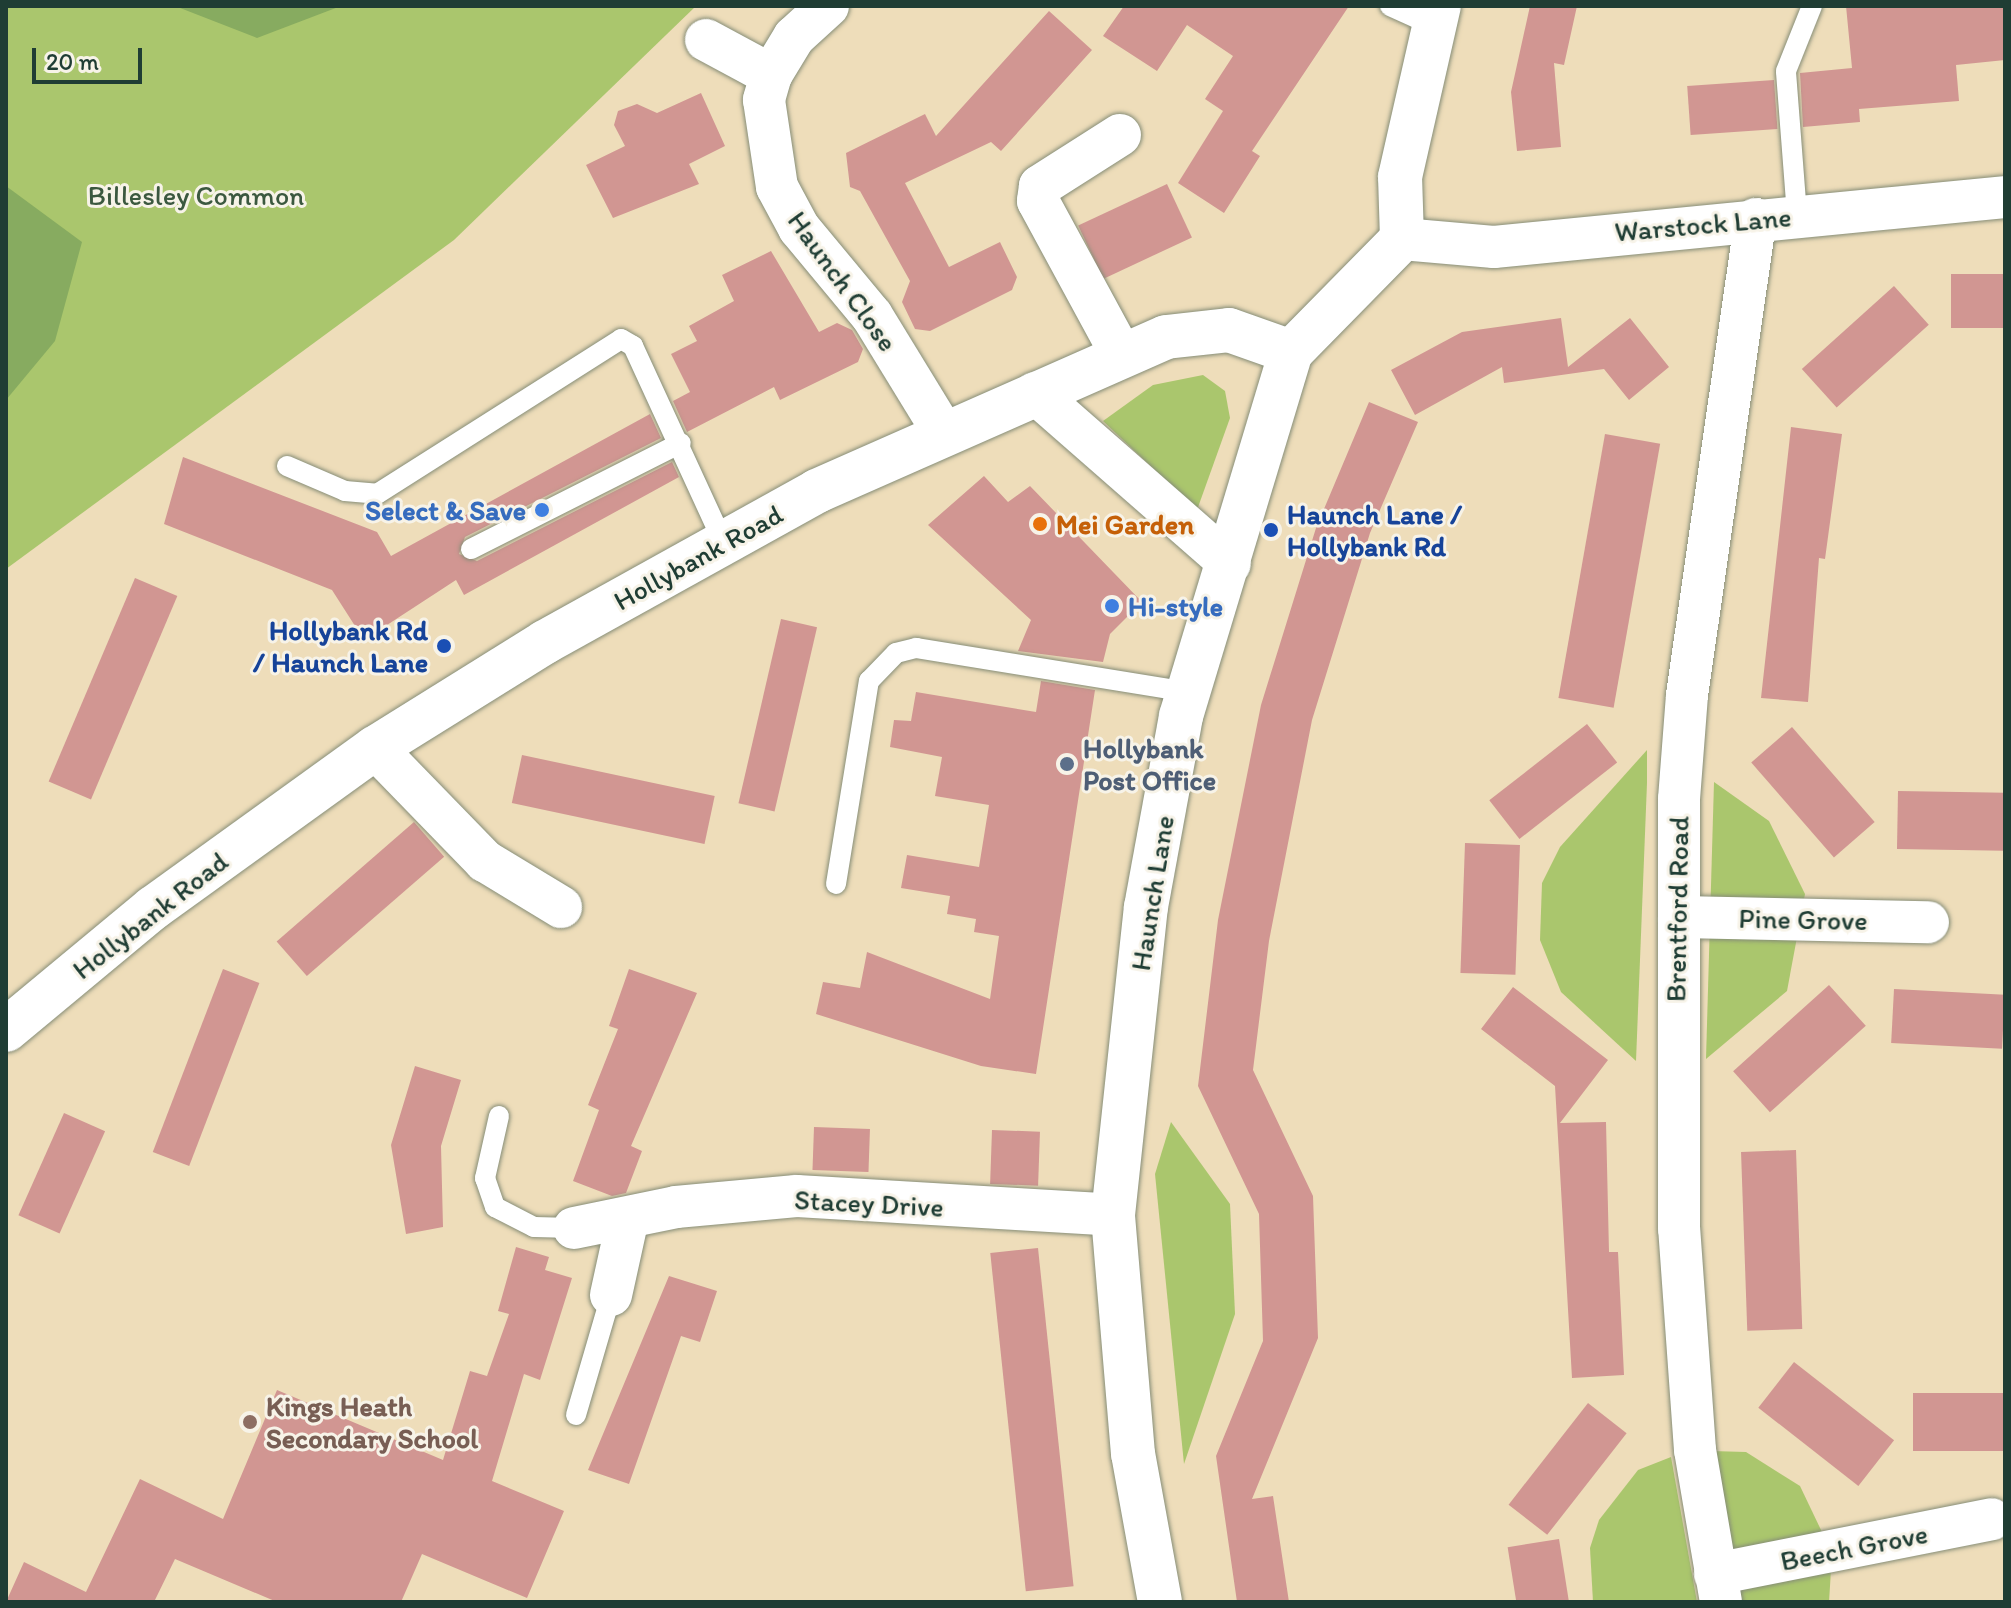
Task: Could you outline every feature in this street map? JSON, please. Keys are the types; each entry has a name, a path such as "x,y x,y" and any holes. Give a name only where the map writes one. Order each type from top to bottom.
{"street":[{"name":"Haunch Close","path":"828,6 794,37 771,75 764,100 777,187 799,228 872,316 943,432"},
{"path":"1402,239 1400,177 1437,16"},
{"path":"706,40 771,75"},
{"path":"1120,135 1040,186 1038,201 1122,356"},
{"name":"Warstock Lane","path":"1402,239 1494,247 2005,197"},
{"name":"Brentford Road","path":"1718,1588 1695,1450 1679,1229 1679,917 1687,695 1776,217"},
{"name":"Haunch Lane","path":"1160,1602 1133,1454 1113,1215 1146,907 1189,692 1230,564 1291,352 1402,239"},
{"name":"Hollybank Road","path":"6,1030 153,908 375,748 723,542 943,432 1122,356 1206,328 1291,352"},
{"path":"1035,393 1230,564"},
{"path":"375,748 485,861 561,907"},
{"name":"Pine Grove","path":"1679,917 1928,922"},
{"name":"Stacey Drive","path":"574,1228 627,1222 676,1207 797,1196 1113,1215"},
{"path":"611,1295 627,1222"},
{"name":"Beech Grove","path":"1718,1588 1992,1519"}],"lane":[{"path":"1390,6 1437,16"},
{"path":"1776,217 1786,71 1812,6"},
{"path":"287,466 345,491 377,494 621,339 633,346 681,443 723,542"},
{"path":"471,549 681,443"},
{"path":"836,884 869,681 896,653 916,648 1189,692"},
{"path":"499,1116 485,1178 495,1207 534,1227 574,1228"},
{"path":"576,1415 611,1295"}],"green space":[{"name":"Billesley Common","path":"6,6 696,6 454,240 6,569"},
{"path":"175,6 341,6 257,38"},
{"path":"6,186 82,242 55,341 6,400"},
{"path":"1203,375 1225,391 1230,418 1197,510 1103,421 1153,385"},
{"path":"1647,750 1636,1061 1561,992 1540,940 1542,883 1560,847"},
{"path":"1714,782 1769,821 1805,894 1787,991 1706,1059"},
{"path":"1171,1122 1230,1204 1235,1314 1184,1464 1155,1174"},
{"path":"1711,1451 1746,1452 1800,1486 1832,1553 1829,1602 1738,1602"},
{"path":"1671,1457 1697,1602 1593,1602 1590,1548 1599,1520 1638,1470"}],"building":[{"path":"1124,6 1349,6 1252,151 1260,156 1224,213 1178,183 1223,111 1205,99 1233,56 1187,25 1157,71 1103,36"},
{"path":"1530,6 1577,6 1564,65 1554,63 1561,147 1517,151 1511,92"},
{"path":"1846,6 2005,6 2005,60 1956,65 1959,101 1859,109 1860,122 1803,127 1800,73 1852,68"},
{"path":"1049,11 1092,50 1001,151 991,142 905,183 949,267 1000,242 1017,277 1012,290 930,331 915,329 902,302 910,281 860,191 850,187 846,153 925,114 936,136"},
{"path":"1774,80 1777,129 1691,135 1687,86"},
{"path":"701,93 725,146 689,164 699,184 613,218 586,165 625,146 614,125 618,111 637,104 657,113"},
{"path":"1167,184 1192,237 1103,279 1078,225"},
{"path":"771,251 819,332 837,323 852,330 863,349 858,362 780,400 774,387 687,432 673,401 690,392 671,354 697,341 689,326 734,301 722,275"},
{"path":"1951,274 2005,274 2005,328 1951,328"},
{"path":"1894,286 1929,325 1837,408 1802,369"},
{"path":"1561,318 1568,367 1630,318 1669,367 1629,400 1604,369 1504,383 1502,367 1415,415 1391,370 1462,332"},
{"path":"1369,402 1418,422 1370,533 1312,720 1269,941 1253,1070 1313,1196 1318,1338 1252,1499 1273,1496 1289,1602 1237,1602 1216,1456 1263,1341 1259,1214 1198,1086 1218,920 1261,705 1316,528"},
{"path":"650,414 661,438 465,537 459,554 477,561 672,462 679,477 464,595 456,580 364,640 332,590 164,524 183,457 377,532 391,556"},
{"path":"1791,427 1842,434 1825,559 1819,558 1808,702 1761,698"},
{"path":"1605,434 1660,444 1614,708 1558,698"},
{"path":"984,476 1008,502 1030,486 1142,602 1110,634 1103,662 1018,651 1031,620 928,525"},
{"path":"135,578 177,596 91,799 49,781"},
{"path":"781,619 817,627 775,811 738,803"},
{"path":"1041,681 1095,690 1036,1074 981,1066 816,1014 823,982 860,988 867,952 990,999 999,936 974,932 976,919 947,914 950,896 901,888 907,855 979,867 989,805 935,796 942,757 890,747 894,720 911,721 916,692 1036,712"},
{"path":"1587,724 1617,763 1519,839 1489,800"},
{"path":"1792,727 1875,822 1834,858 1751,762"},
{"path":"522,755 715,796 705,844 512,803"},
{"path":"1898,791 2005,793 2004,851 1897,849"},
{"path":"414,822 444,857 307,976 277,941"},
{"path":"1465,843 1520,845 1515,975 1460,973"},
{"path":"223,969 259,983 189,1166 153,1152"},
{"path":"629,969 697,993 631,1146 642,1151 626,1193 612,1196 573,1181 599,1110 588,1105 618,1029 609,1026"},
{"path":"1829,985 1866,1026 1770,1112 1733,1071"},
{"path":"1513,987 1608,1060 1560,1123 1606,1122 1609,1252 1618,1252 1624,1375 1572,1378 1555,1086 1481,1029"},
{"path":"1894,989 2005,995 2002,1049 1891,1043"},
{"path":"415,1066 461,1080 441,1146 443,1227 406,1234 391,1145"},
{"path":"64,1113 105,1131 60,1234 18,1215"},
{"path":"814,1127 870,1129 868,1172 812,1170"},
{"path":"992,1130 1040,1132 1038,1186 990,1184"},
{"path":"1796,1150 1802,1329 1747,1331 1741,1152"},
{"path":"516,1247 549,1257 545,1270 572,1278 540,1380 524,1374 492,1481 564,1511 527,1598 422,1554 401,1602 277,1602 175,1559 154,1602 6,1602 24,1562 86,1592 140,1479 223,1519 277,1390 443,1460 470,1371 487,1376 509,1314 498,1311"},
{"path":"1038,1248 1074,1586 1026,1591 990,1253"},
{"path":"669,1276 717,1291 700,1342 681,1336 629,1484 588,1470"},
{"path":"1794,1362 1894,1440 1858,1486 1758,1408"},
{"path":"1913,1393 2005,1393 2005,1451 1913,1451"},
{"path":"1588,1403 1627,1433 1547,1535 1509,1505"},
{"path":"1559,1539 1569,1602 1516,1602 1508,1547"}],"place":[{"name":"Select & Save","path":"542,510"},
{"name":"Mei Garden","path":"1040,524"},
{"name":"Haunch Lane / Hollybank Rd","path":"1271,530"},
{"name":"Hi-style","path":"1112,606"},
{"name":"Hollybank Rd / Haunch Lane","path":"444,646"},
{"name":"Hollybank Post Office","path":"1067,764"},
{"name":"Kings Heath Secondary School","path":"250,1422"}]}
